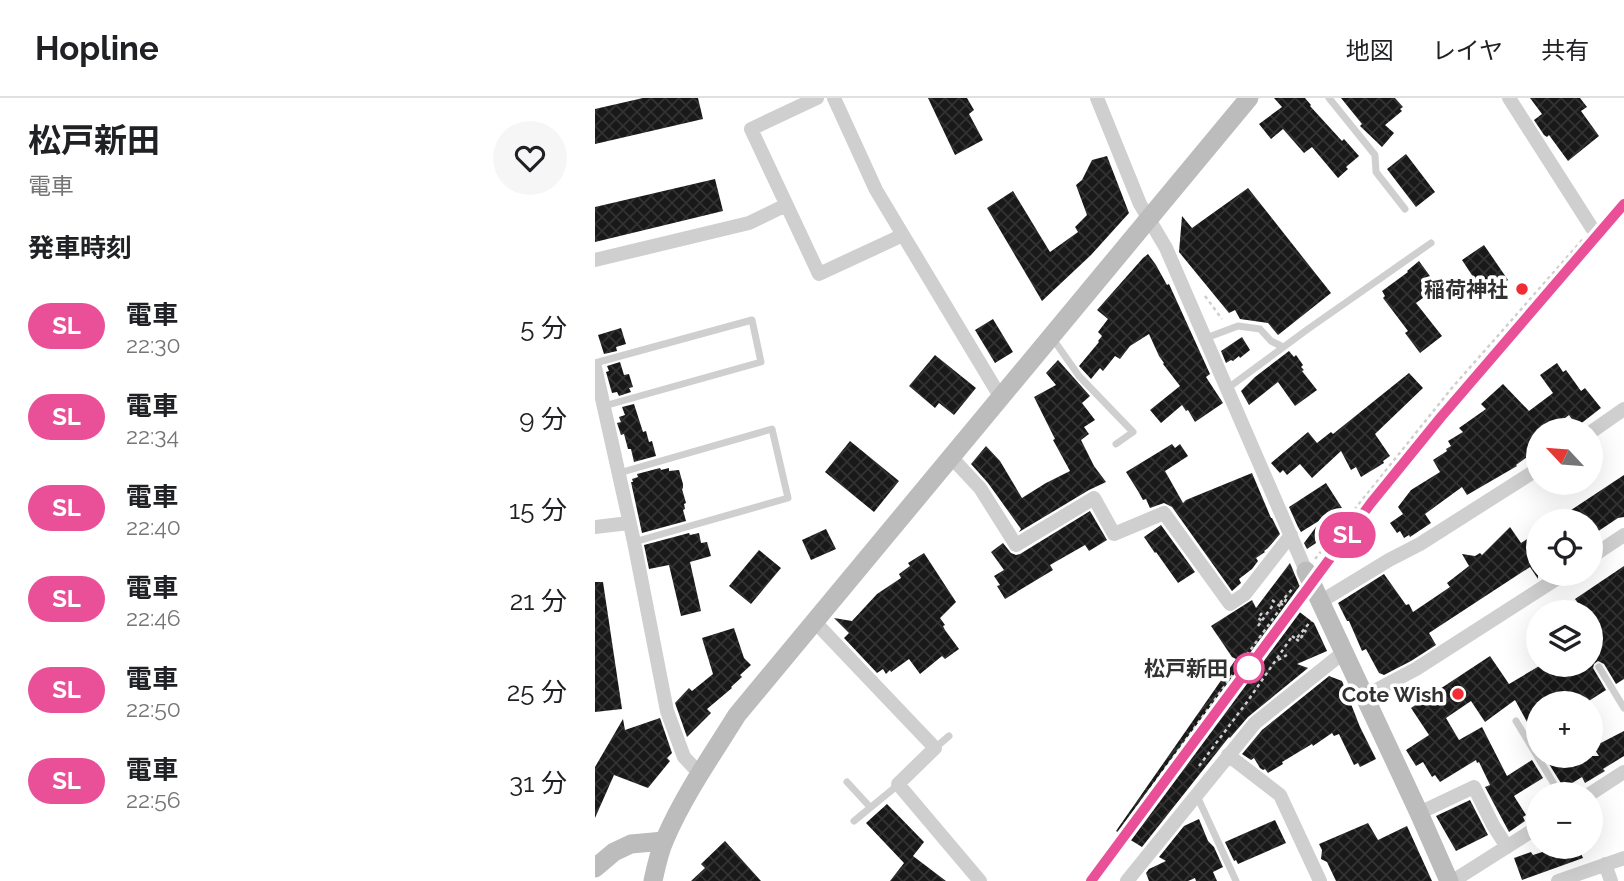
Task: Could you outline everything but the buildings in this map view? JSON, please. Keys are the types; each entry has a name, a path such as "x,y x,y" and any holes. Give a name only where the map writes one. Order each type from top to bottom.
{"street":[{"path":"817,98 751,129 820,274 903,235"},
{"path":"834,98 876,190 1001,398"},
{"path":"1097,98 1140,204 1166,248 1228,388 1291,535 1302,576 1317,609 1344,652 1451,881 1526,835"},
{"path":"653,881 664,841 677,813 737,715 1249,98"},
{"path":"1509,98 1592,228"},
{"path":"595,260 749,223 786,205"},
{"path":"595,365 601,408 619,473 667,711 684,757 699,774"},
{"path":"1603,424 1624,409"},
{"path":"951,457 980,488 1016,545 1094,498 1114,534 1164,513 1230,604 1245,594 1291,535"},
{"path":"1317,609 1526,476"},
{"path":"595,527 629,523"},
{"path":"1603,549 1624,535"},
{"path":"1365,696 1416,669 1545,586"},
{"path":"815,622 935,748 898,785 980,881"},
{"path":"1131,879 1255,723 1344,652"},
{"path":"1229,755 1280,794 1320,881"},
{"path":"1603,786 1624,772"},
{"path":"1419,813 1474,787 1507,847"},
{"path":"595,868 614,852 631,844 664,841"},
{"path":"1558,881 1624,858"},
{"path":"1605,864 1611,881"}],"lane":[{"path":"1329,98 1375,155 1376,172 1405,209"},
{"path":"1228,388 1431,243"},
{"path":"595,365 752,320 761,362 601,408"},
{"path":"1206,338 1238,326 1260,329 1271,341 1283,347"},
{"path":"1051,336 1079,376 1133,432 1116,444"},
{"path":"619,473 772,429 788,498 634,542"},
{"path":"1603,674 1624,708"},
{"path":"1517,721 1553,782"},
{"path":"935,748 949,736"},
{"path":"847,782 870,807"},
{"path":"855,821 898,785"},
{"path":"1196,795 1236,881"}],"path":[{"path":"1116,836 1281,606 1280,603 1451,389 1592,228"},
{"path":"1257,626 1273,603 1281,606"},
{"path":"1198,766 1276,661 1307,626 1317,609"},
{"path":"1261,620 1258,618 1262,613"},
{"path":"1276,661 1287,655"},
{"path":"1247,702 1259,700"}],"railway":[{"path":"1091,881 1371,503 1441,417 1624,204"}],"train":[{"name":"SL","path":"1091,881 1371,503 1441,417 1624,204"}],"place":[{"name":"稲荷神社","path":"1522,289"},
{"name":"松戸新田","path":"1249,668"},
{"name":"Cote Wish","path":"1458,694"}]}
